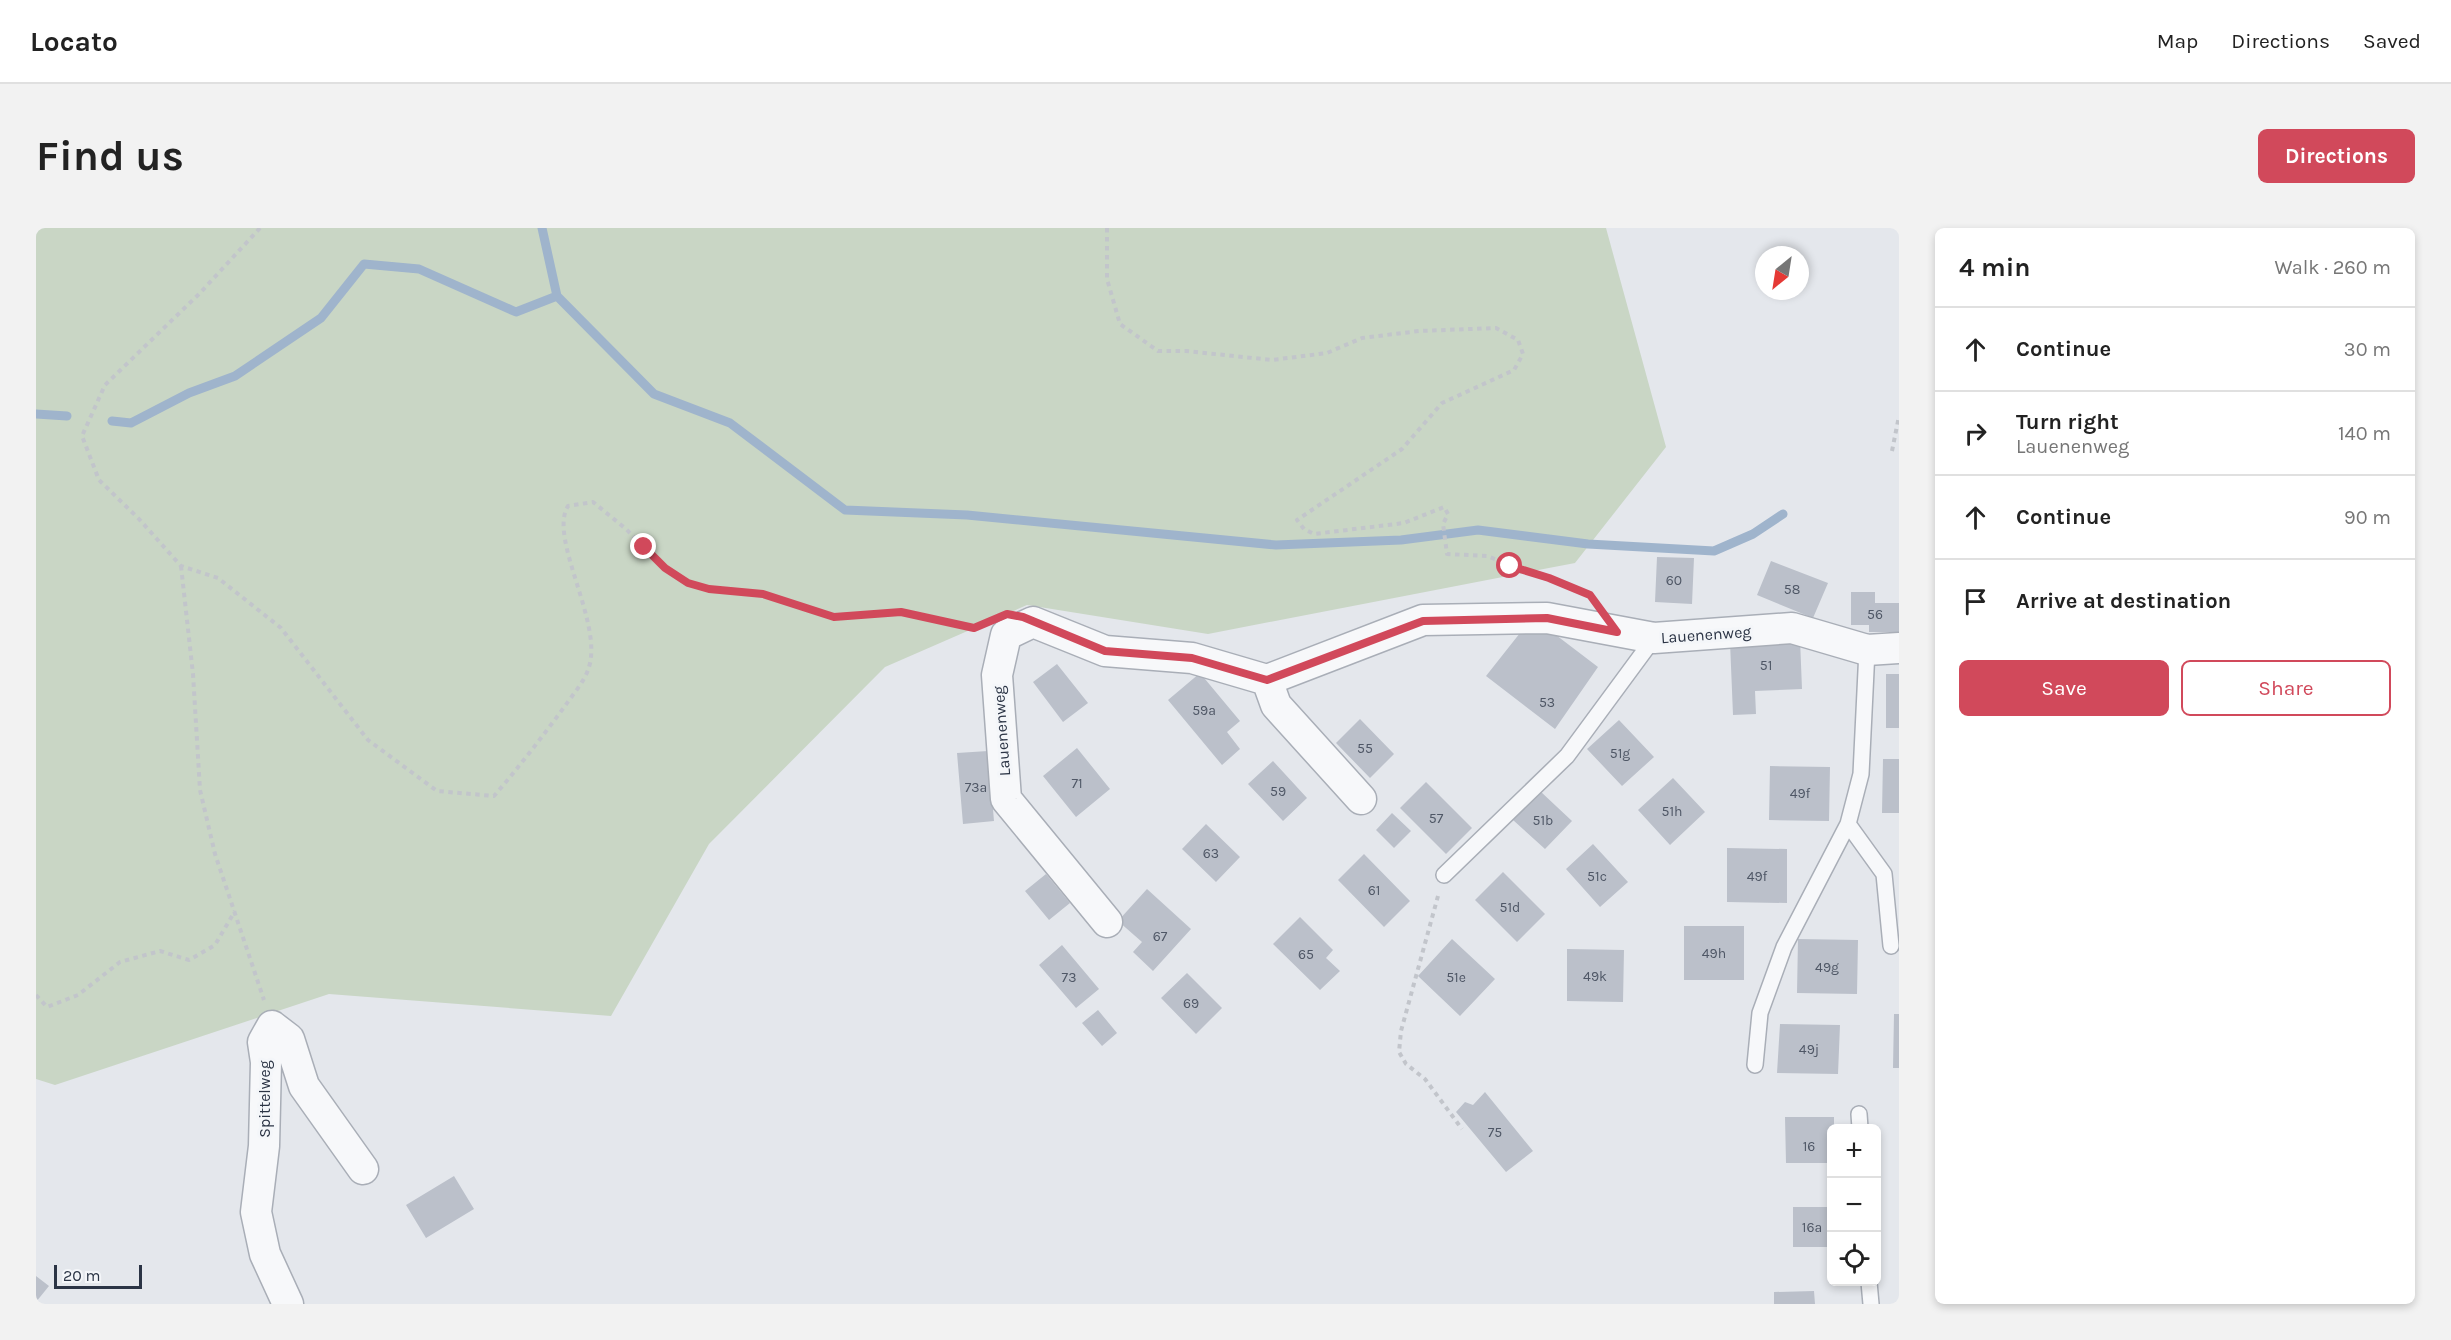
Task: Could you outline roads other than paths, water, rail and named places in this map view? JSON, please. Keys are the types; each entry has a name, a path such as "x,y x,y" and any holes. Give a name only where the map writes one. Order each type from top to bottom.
{"street":[{"name":"Lauenenweg","path":"1107,922 1006,799 997,675 1006,635 1033,622 1105,651 1192,658 1267,680 1423,621 1547,618 1654,638 1792,628 1867,650 1899,648"},
{"path":"1267,680 1276,705 1361,799"},
{"name":"Spittelweg","path":"288,1304 265,1254 256,1212 264,1146 266,1062 263,1042 273,1026 289,1039 303,1086 363,1169"}],"lane":[{"path":"1444,875 1567,756 1654,638"},
{"path":"1755,1065 1760,1013 1784,947 1848,824 1862,774 1867,650"},
{"path":"1848,824 1884,874 1891,946"},
{"path":"1869,1286 1871,1304"}],"waterway":[{"path":"542,228 557,296 654,394 730,423 845,510 967,515 1276,545 1401,540 1478,530 1588,544 1714,551 1753,534 1783,514"},
{"path":"112,421 131,423 189,393 235,376 321,318 364,264 419,269 516,312 557,296"},
{"path":"36,414 67,416"}]}
